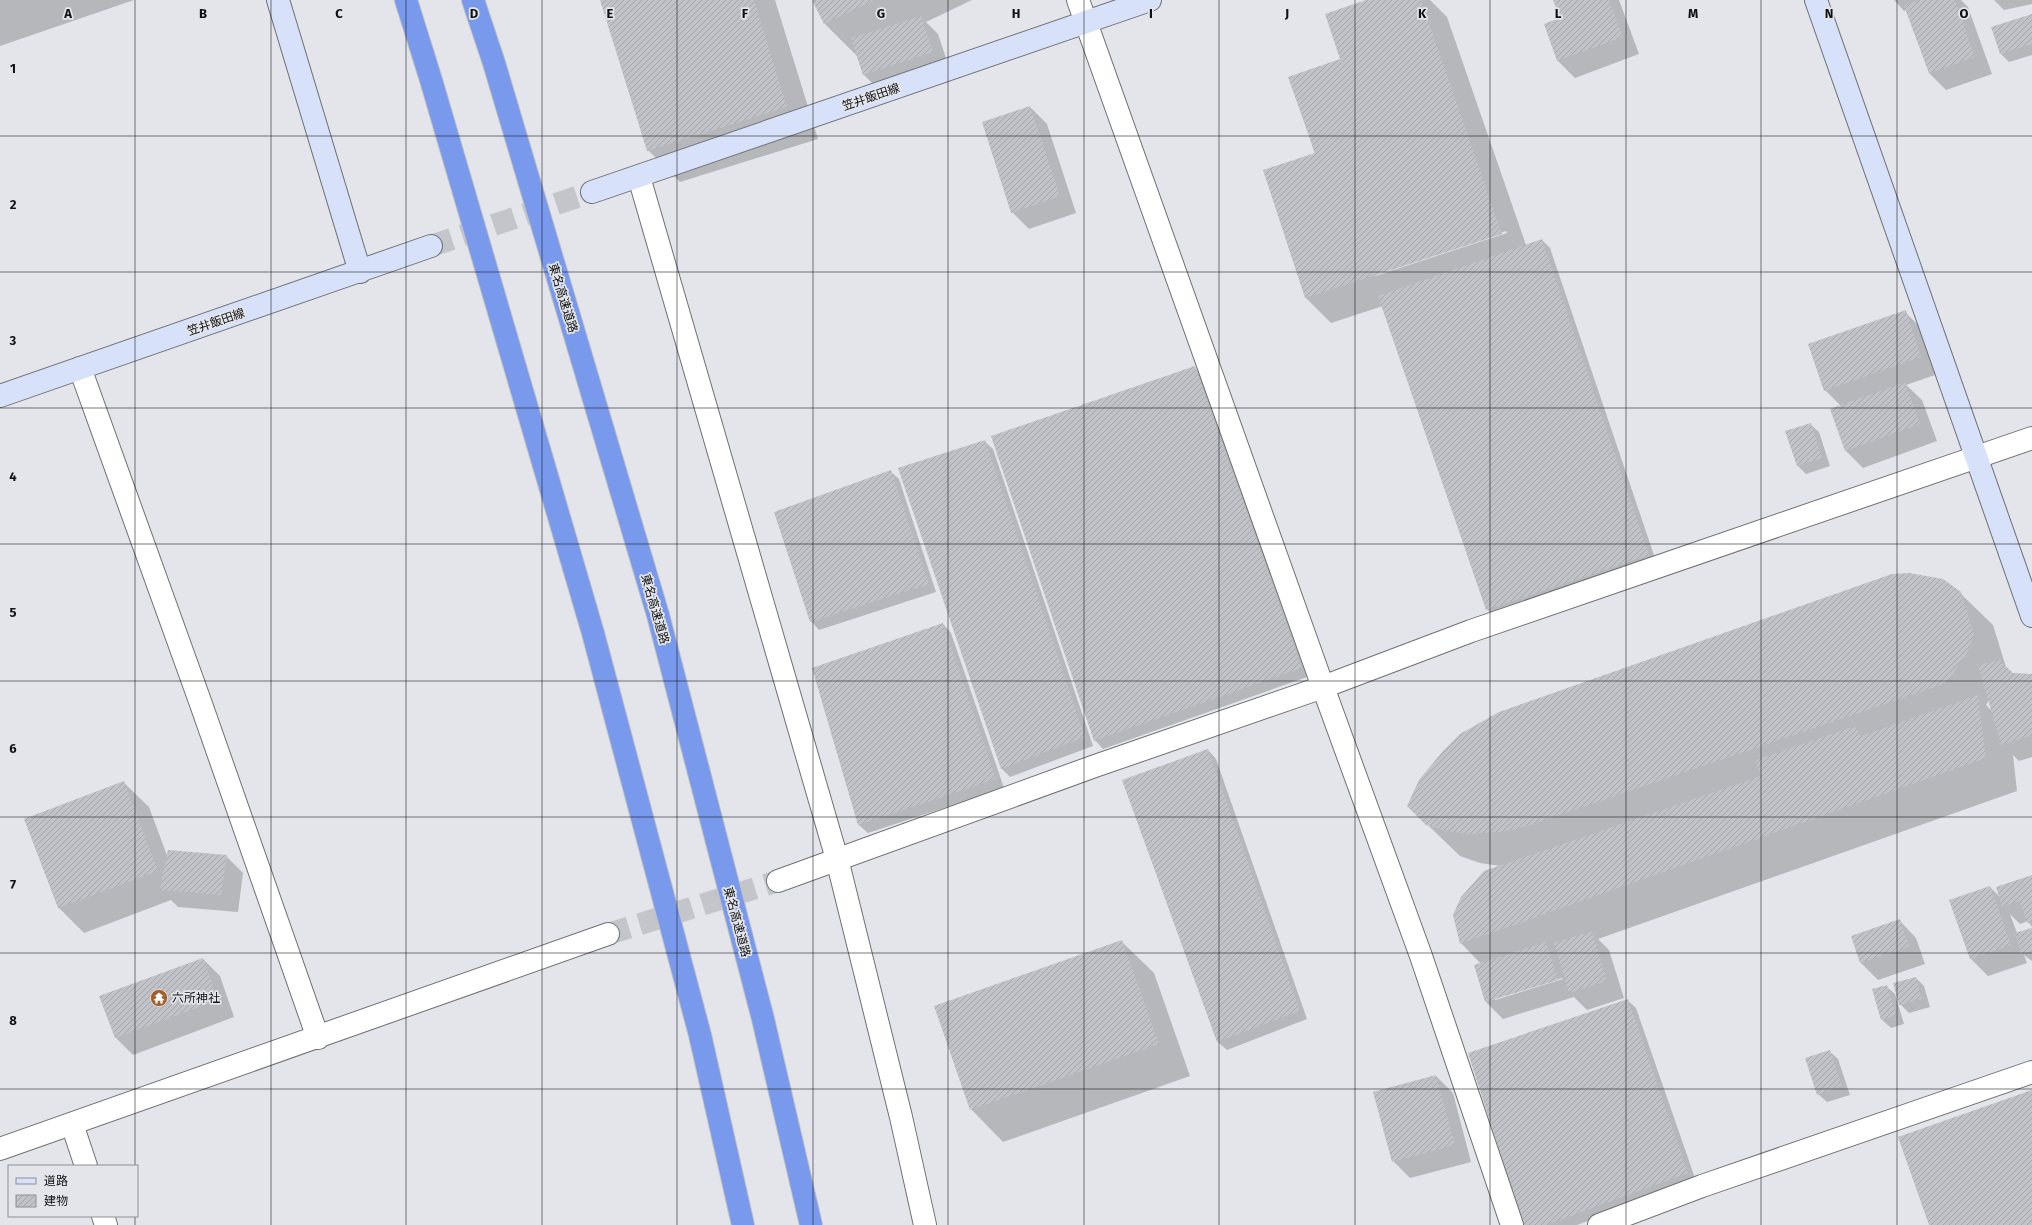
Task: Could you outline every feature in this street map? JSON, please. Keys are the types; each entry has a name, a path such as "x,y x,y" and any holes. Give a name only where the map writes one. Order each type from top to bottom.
{"highway":[{"path":"406,0 432,80 593,633 700,1035 743,1225"},
{"name":"東名高速道路","path":"473,0 494,63 658,615 762,1019 811,1225"}],"main road":[{"path":"278,0 360,272"},
{"name":"笠井飯田線","path":"592,192 1150,0"},
{"path":"1816,0 1978,457 2032,616"},
{"name":"笠井飯田線","path":"0,396 360,272 431,246"}],"street":[{"path":"1078,0 1322,687 1421,956 1512,1225"},
{"path":"639,177 837,859 901,1118 925,1225"},
{"path":"80,368 202,704 318,1038"},
{"path":"778,881 1322,687 1471,631 2032,438"},
{"path":"0,1149 318,1038 608,934"},
{"path":"1599,1225 1702,1186 2032,1072"},
{"path":"72,1124 86,1165"}],"building":[{"path":"600,0 754,0 787,107 647,151"},
{"path":"812,0 874,0 824,24"},
{"path":"1366,0 1421,0 1502,234 1305,298 1263,170 1315,153 1288,77 1340,59 1325,14"},
{"path":"1553,0 1609,0 1623,37 1557,61 1544,24 1560,18"},
{"path":"1920,0 1955,0 1975,57 1929,73 1904,6"},
{"path":"2032,14 2032,44 2000,54 1991,27"},
{"path":"921,16 933,52 863,75 851,38"},
{"path":"1030,106 1060,196 1011,213 982,122"},
{"path":"1542,239 1649,555 1486,610 1378,296"},
{"path":"1906,310 1921,357 1824,391 1808,344"},
{"path":"1195,366 1302,668 1094,741 991,436"},
{"path":"1905,382 1920,424 1845,451 1830,409"},
{"path":"1811,423 1822,458 1797,466 1785,431"},
{"path":"985,440 1085,737 1001,769 898,468"},
{"path":"891,470 929,584 810,622 774,512"},
{"path":"1909,573 1943,579 1961,592 1974,635 1967,653 1949,680 1938,686 1524,827 1500,832 1467,834 1447,831 1426,825 1407,806 1419,780 1443,751 1460,734 1499,712 1892,574"},
{"path":"943,623 996,779 858,825 812,668"},
{"path":"1999,660 2013,673 2032,674 2032,735 2001,745 1978,665"},
{"path":"1978,695 1986,758 1460,944 1453,915 1461,897 1484,871 1761,776 1756,760 1855,726 1861,736"},
{"path":"1208,749 1300,1011 1217,1042 1122,780"},
{"path":"124,781 158,871 58,908 24,819"},
{"path":"168,850 227,855 221,895 160,890"},
{"path":"2032,875 2032,922 2027,923 2020,901 2002,907 1996,887"},
{"path":"1990,886 2011,945 1970,959 1949,900"},
{"path":"1900,919 1909,947 1860,963 1851,936"},
{"path":"2032,928 2032,950 2021,954 2015,933"},
{"path":"1592,931 1607,981 1569,993 1554,943"},
{"path":"1122,940 1159,1044 970,1110 934,1006"},
{"path":"1546,942 1558,980 1485,1002 1474,965"},
{"name":"六所神社","path":"203,958 218,1000 115,1038 99,996"},
{"path":"1916,977 1922,999 1899,1005 1893,983"},
{"path":"1887,985 1896,1015 1881,1020 1872,989"},
{"path":"1628,999 1688,1173 1546,1225 1523,1225 1468,1053"},
{"path":"1830,1050 1842,1086 1817,1095 1805,1058"},
{"path":"1436,1075 1455,1145 1392,1162 1373,1092"},
{"path":"2032,1090 2032,1225 1929,1225 1898,1137"}],"tunnel":[{"path":"431,246 592,192"},
{"path":"608,934 778,881"}],"place":[{"name":"六所神社","path":"159,998"}]}
